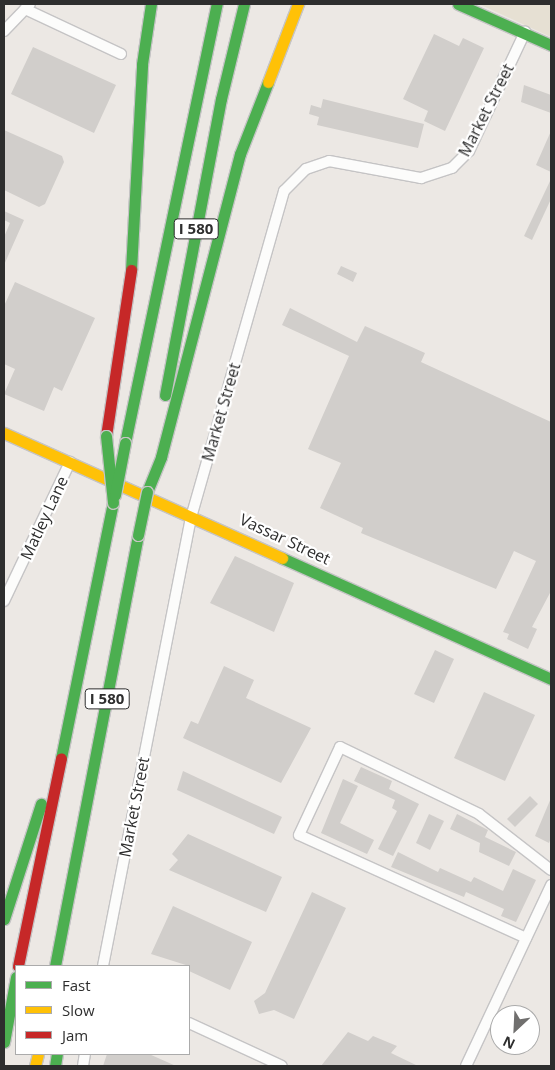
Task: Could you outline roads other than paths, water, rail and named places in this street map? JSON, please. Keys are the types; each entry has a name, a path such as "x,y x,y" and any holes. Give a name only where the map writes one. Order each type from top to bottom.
{"main road":[{"path":"113,503 106,436 130,304 142,64 151,4"},
{"name":"I 580","path":"18,965 56,771 217,4"},
{"name":"I 580","path":"55,965 138,535 157,456 220,99 244,4"},
{"path":"157,456 249,124 256,90 288,4"},
{"path":"249,124 298,4"},
{"path":"458,4 551,45"},
{"name":"Vassar Street","path":"4,432 192,514 551,679"},
{"path":"4,918 24,848 56,771"},
{"path":"68,965 69,892"},
{"path":"4,1042 15,982"}],"street":[{"path":"4,32 27,7 121,54"},
{"name":"Market Street","path":"103,965 192,514 280,202 291,182 306,168 329,161 421,178 452,168 469,151 524,32"},
{"name":"Matley Lane","path":"4,601 70,462"},
{"path":"526,938 299,835 340,747 478,814 551,870"},
{"path":"466,1066 551,884"},
{"path":"190,1023 282,1066"}]}
